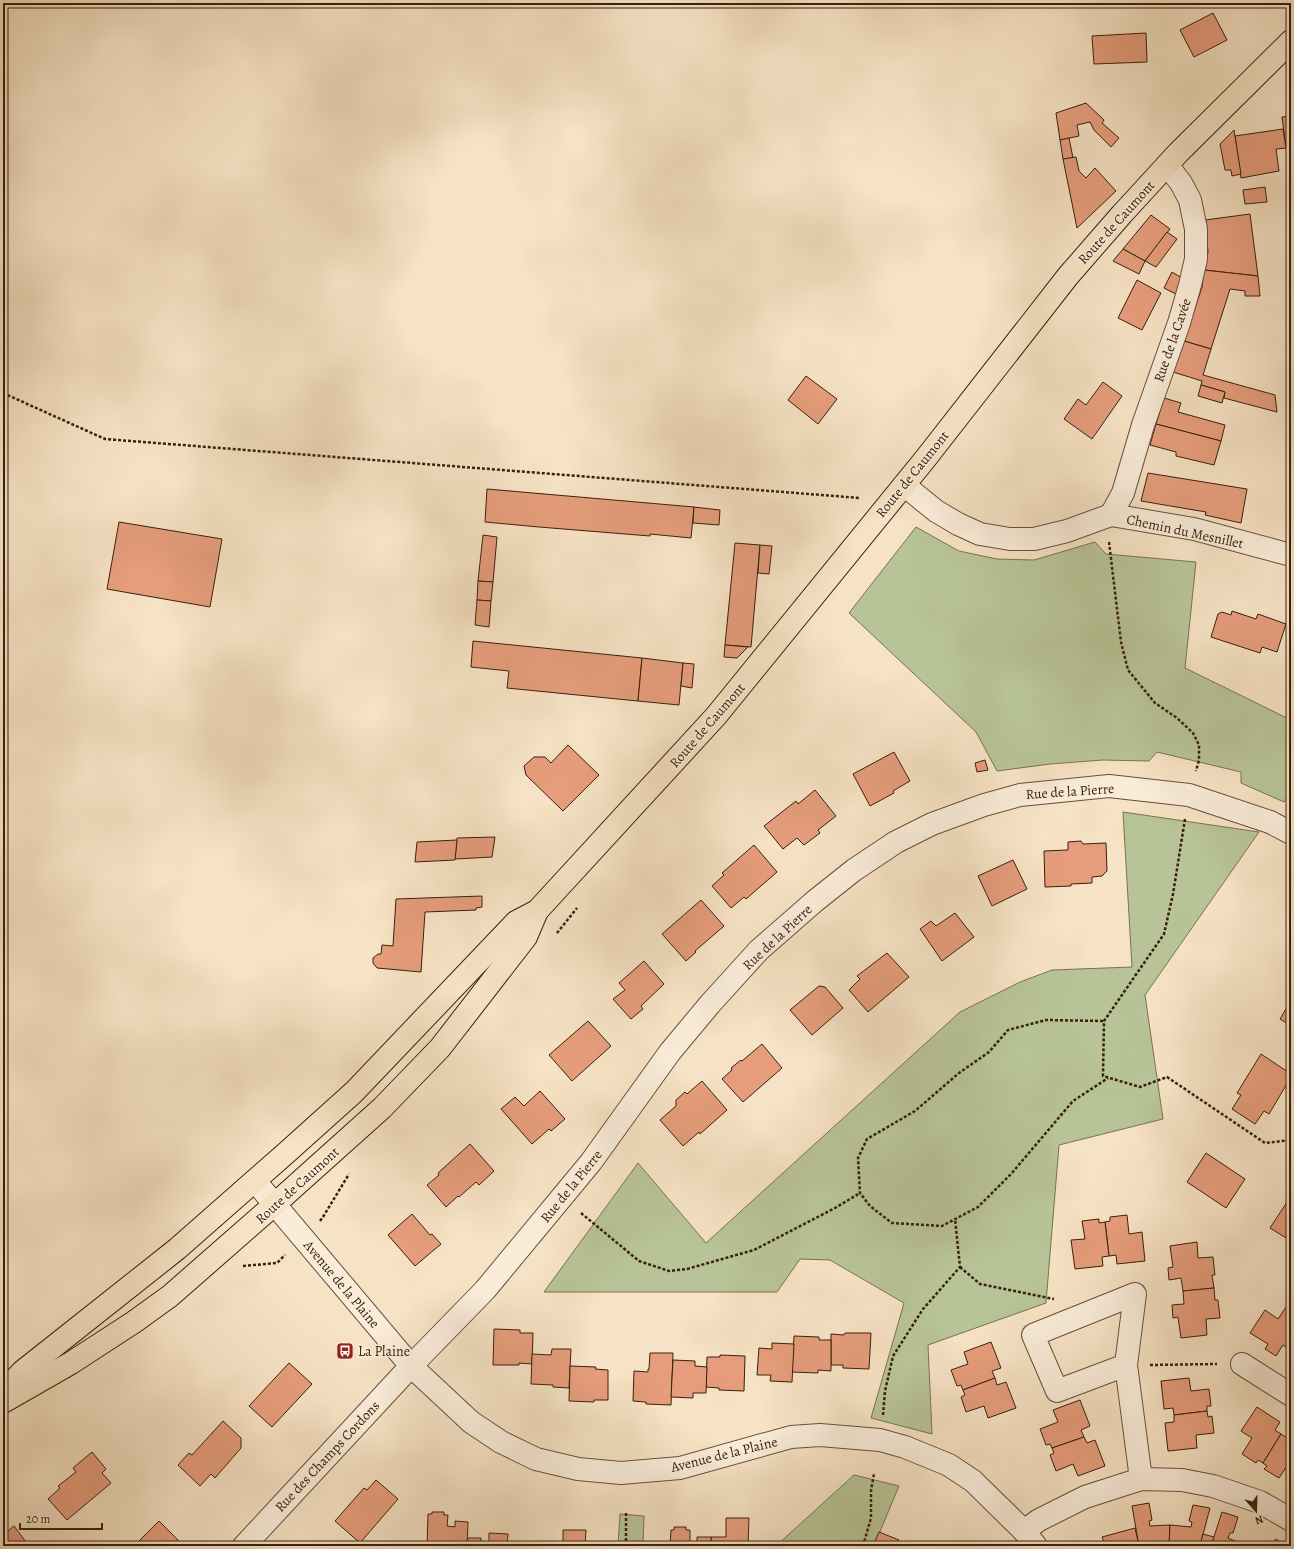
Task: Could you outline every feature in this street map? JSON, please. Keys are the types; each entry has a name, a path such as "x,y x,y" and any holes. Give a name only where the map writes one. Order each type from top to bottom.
{"main road":[{"name":"Route de Caumont","path":"3,1402 71,1363 134,1322 170,1296 382,1108 440,1048 526,937 537,911 716,716 898,493 1068,276 1167,165 1291,42"},
{"name":"Route de Caumont","path":"3,1391 23,1371 177,1249 255,1181 354,1092 516,922 537,911"}],"street":[{"name":"Rue de la Cavée","path":"1111,515 1123,493 1143,425 1179,323 1196,259 1196,229 1190,200 1181,183 1167,165"},
{"name":"Chemin du Mesnillet","path":"898,493 980,534 1010,539 1034,539 1067,531 1111,515 1194,529 1291,555"},
{"name":"Rue de la Pierre","path":"411,1366 485,1290 591,1162 670,1052 710,1004 759,950 815,901 854,870 896,842 932,824 976,808 1020,795 1109,786 1189,795 1270,822 1291,833"},
{"name":"Avenue de la Plaine","path":"255,1181 411,1366 471,1422 501,1442 536,1460 578,1469 621,1473 680,1468 791,1438 820,1435 880,1440 905,1447 949,1465 973,1481 1030,1539"},
{"path":"1126,1365 1057,1391 1033,1335 1135,1294 1126,1365 1141,1479"},
{"path":"1242,1364 1291,1395"},
{"name":"Rue des Champs Cordons","path":"244,1546 411,1366"},
{"path":"1030,1539 1039,1520 1085,1497 1141,1479 1182,1480 1213,1486 1260,1502 1291,1520"}],"path":[{"path":"3,392 105,439 898,493"},
{"path":"1111,515 1108,537 1120,642 1128,670 1155,703 1176,718 1193,733 1199,745 1199,760 1189,795 1173,894 1164,934 1104,1021 1103,1076 1140,1087 1167,1077 1264,1143 1291,1140"},
{"path":"556,933 581,904"},
{"path":"1104,1021 1046,1020 1008,1030 989,1052 959,1074 915,1111 867,1139 858,1158 860,1193 870,1206 892,1223 942,1226 978,1207 1011,1174 1073,1101 1108,1077"},
{"path":"323,1217 353,1169"},
{"path":"561,1198 639,1261 668,1271 687,1269 754,1250 835,1208 860,1193"},
{"path":"955,1219 960,1267 980,1284 1040,1296 1095,1310"},
{"path":"883,1420 885,1391 893,1356 923,1309 960,1267"},
{"path":"1126,1365 1242,1364"},
{"path":"863,1546 870,1518 874,1474"},
{"path":"626,1511 626,1546"}],"green space":[{"path":"916,527 959,551 997,559 1034,560 1095,542 1106,554 1196,562 1185,668 1291,720 1291,791 1284,802 1241,783 1241,772 1157,752 1149,761 1103,760 1050,764 997,771 976,732 849,613"},
{"path":"1123,812 1259,832 1145,995 1163,1119 1059,1145 1046,1303 928,1345 932,1434 871,1418 904,1303 830,1260 800,1259 777,1292 544,1292 638,1163 706,1243 960,1012 1020,982 1052,970 1132,967"},
{"path":"854,1475 899,1486 874,1546 776,1546"},
{"path":"620,1514 644,1516 643,1546 618,1546"}],"building":[{"path":"1213,13 1227,40 1194,57 1180,30"},
{"path":"1146,33 1147,62 1094,64 1092,36"},
{"path":"1086,103 1104,120 1102,123 1119,138 1111,147 1094,130 1090,122 1077,125 1079,136 1060,140 1056,113"},
{"path":"1291,116 1291,147 1286,148 1282,117"},
{"path":"1283,129 1286,148 1276,149 1279,171 1241,178 1235,136"},
{"path":"1234,130 1241,174 1232,176 1231,170 1225,170 1220,144"},
{"path":"1069,138 1073,158 1063,159 1060,140"},
{"path":"1076,157 1079,171 1086,178 1095,168 1116,191 1077,228 1063,159"},
{"path":"1265,187 1267,202 1245,204 1243,190"},
{"path":"1250,214 1258,276 1204,270 1208,252 1205,220"},
{"path":"1151,215 1170,229 1145,261 1123,249"},
{"path":"1167,232 1177,239 1156,267 1145,261"},
{"path":"1123,249 1145,261 1139,274 1113,261"},
{"path":"1204,270 1258,276 1260,296 1245,296 1245,291 1230,289 1211,349 1184,341 1202,287"},
{"path":"1172,272 1187,281 1182,297 1164,288"},
{"path":"1137,280 1161,293 1142,330 1118,318"},
{"path":"1184,341 1211,349 1203,375 1275,395 1277,412 1224,398 1225,392 1201,385 1202,381 1173,372"},
{"path":"806,376 837,399 818,424 788,400"},
{"path":"1103,382 1122,396 1092,439 1064,419 1078,399 1086,405"},
{"path":"1201,385 1225,392 1222,403 1198,396"},
{"path":"1164,398 1181,403 1178,412 1225,425 1221,441 1156,424"},
{"path":"1156,424 1221,441 1214,465 1176,456 1176,452 1150,445"},
{"path":"1148,473 1247,489 1241,523 1205,515 1206,512 1141,501"},
{"path":"487,489 694,507 691,538 485,522"},
{"path":"694,507 720,510 719,525 693,523"},
{"path":"119,522 222,539 210,607 107,589"},
{"path":"483,535 497,537 493,582 478,581"},
{"path":"735,543 760,545 751,647 725,645"},
{"path":"760,545 772,546 769,574 758,573"},
{"path":"478,581 493,582 491,601 477,600"},
{"path":"477,600 491,601 489,627 475,625"},
{"path":"1232,611 1256,619 1258,614 1286,624 1277,652 1262,647 1260,653 1211,637 1218,614 1222,612 1231,615"},
{"path":"473,641 642,658 638,701 507,688 509,671 471,667"},
{"path":"725,645 748,647 737,658 724,657"},
{"path":"642,658 683,663 679,705 638,701"},
{"path":"683,663 694,664 692,688 681,686"},
{"path":"568,745 599,775 563,811 526,775 524,766 534,757 545,757 551,763"},
{"path":"894,752 910,781 893,791 894,793 870,806 853,774"},
{"path":"985,760 988,770 977,772 975,763"},
{"path":"815,790 836,816 818,830 820,833 804,845 797,838 783,849 764,826 796,801 798,804"},
{"path":"495,837 492,857 455,859 457,838"},
{"path":"457,840 455,860 415,862 417,842"},
{"path":"1081,841 1083,844 1106,843 1107,871 1102,876 1092,877 1092,883 1071,884 1071,886 1045,887 1044,851 1068,850 1068,842"},
{"path":"754,845 777,872 746,899 744,897 731,908 712,886 724,875 722,873"},
{"path":"1013,860 1027,889 992,906 978,876"},
{"path":"482,896 482,907 476,908 476,910 425,912 421,972 377,968 373,963 373,958 378,954 381,954 382,945 393,946 396,899"},
{"path":"701,900 724,926 695,951 696,952 686,961 662,934"},
{"path":"955,913 974,937 942,961 920,929 931,921 936,926"},
{"path":"887,953 909,977 868,1012 849,990 860,979 857,976"},
{"path":"644,961 664,984 641,1006 643,1009 631,1019 613,999 625,990 619,983"},
{"path":"819,986 825,987 843,1008 812,1035 790,1010"},
{"path":"1291,992 1291,1026 1280,1019 1290,1002 1289,995"},
{"path":"588,1021 611,1046 572,1081 549,1055"},
{"path":"762,1044 782,1068 743,1102 722,1079 732,1070 731,1068"},
{"path":"1261,1054 1291,1074 1291,1077 1269,1114 1264,1111 1255,1124 1232,1109 1241,1095 1237,1093"},
{"path":"702,1081 727,1110 700,1134 699,1132 683,1146 660,1120 676,1106 676,1100 685,1092 687,1094"},
{"path":"540,1091 565,1119 551,1131 549,1129 532,1144 501,1109 515,1097 524,1106"},
{"path":"470,1144 494,1171 479,1185 476,1182 446,1207 427,1185"},
{"path":"1206,1153 1245,1179 1226,1208 1187,1182"},
{"path":"1289,1199 1291,1200 1291,1241 1270,1228"},
{"path":"412,1214 430,1235 432,1234 441,1244 415,1266 388,1235"},
{"path":"1127,1215 1129,1234 1142,1232 1145,1261 1117,1264 1116,1255 1109,1256 1105,1222 1110,1221 1110,1217"},
{"path":"1099,1219 1099,1223 1105,1222 1109,1256 1102,1257 1103,1266 1075,1269 1071,1240 1085,1239 1082,1221"},
{"path":"1197,1242 1198,1258 1213,1257 1215,1275 1212,1275 1214,1288 1183,1291 1181,1278 1169,1280 1168,1268 1173,1267 1170,1246"},
{"path":"1214,1288 1215,1300 1218,1300 1220,1318 1206,1319 1207,1335 1181,1338 1178,1317 1173,1318 1172,1305 1184,1304 1183,1291"},
{"path":"1286,1307 1291,1310 1291,1351 1283,1345 1276,1356 1265,1349 1268,1344 1250,1333 1265,1310 1278,1319"},
{"path":"494,1329 520,1330 520,1333 533,1333 532,1364 519,1363 519,1365 493,1365"},
{"path":"845,1333 871,1333 869,1369 843,1368 843,1365 831,1365 831,1334 844,1335"},
{"path":"794,1336 819,1337 819,1340 831,1340 831,1371 818,1370 818,1373 792,1372"},
{"path":"991,1342 1001,1368 992,1371 995,1378 963,1390 961,1385 957,1386 951,1370 968,1364 964,1352"},
{"path":"772,1343 794,1344 792,1382 770,1381 771,1375 757,1375 759,1348 772,1349"},
{"path":"552,1349 571,1349 569,1388 553,1387 553,1385 531,1384 532,1354 551,1355"},
{"path":"650,1353 673,1353 671,1405 646,1404 646,1402 633,1401 634,1371 648,1372"},
{"path":"720,1355 745,1356 744,1391 719,1390 719,1388 706,1387 707,1357 720,1357"},
{"path":"673,1360 695,1361 695,1366 707,1367 706,1393 693,1393 693,1398 671,1397"},
{"path":"289,1363 312,1384 272,1427 249,1406"},
{"path":"570,1366 596,1367 595,1369 608,1370 608,1400 594,1400 594,1402 569,1401"},
{"path":"995,1378 997,1385 1006,1382 1016,1408 988,1418 984,1406 966,1412 961,1397 965,1395 963,1390"},
{"path":"1189,1378 1191,1391 1209,1389 1211,1406 1207,1406 1207,1411 1174,1415 1173,1408 1164,1409 1161,1381"},
{"path":"1080,1400 1090,1426 1081,1430 1084,1437 1052,1448 1050,1444 1046,1445 1040,1429 1058,1422 1053,1410"},
{"path":"1257,1407 1280,1422 1275,1430 1281,1434 1263,1463 1258,1460 1256,1463 1242,1454 1252,1438 1241,1431"},
{"path":"1207,1411 1208,1417 1212,1416 1214,1433 1196,1435 1197,1448 1168,1451 1165,1423 1174,1422 1174,1415"},
{"path":"223,1421 241,1438 241,1448 215,1478 211,1474 200,1486 178,1465 189,1453 192,1455"},
{"path":"1291,1432 1291,1464 1289,1463 1279,1478 1264,1469 1267,1466 1263,1463 1281,1434 1287,1438"},
{"path":"1084,1437 1087,1443 1095,1440 1105,1466 1078,1476 1073,1464 1056,1471 1050,1455 1054,1453 1052,1448"},
{"path":"92,1452 106,1469 102,1473 111,1483 67,1520 48,1499 60,1488 58,1486 76,1472 73,1468"},
{"path":"376,1480 398,1499 360,1543 335,1521 364,1488 367,1490"},
{"path":"1149,1503 1152,1520 1149,1521 1150,1526 1170,1525 1169,1546 1139,1546 1132,1506"},
{"path":"1193,1505 1210,1508 1200,1546 1169,1546 1170,1525 1191,1527 1192,1522 1189,1521"},
{"path":"432,1512 444,1512 444,1515 448,1515 447,1526 455,1527 455,1521 468,1522 467,1546 427,1546 428,1514 432,1514"},
{"path":"1222,1512 1238,1517 1233,1533 1230,1533 1228,1538 1247,1546 1211,1546"},
{"path":"726,1518 749,1518 748,1546 711,1546 711,1537 726,1537"},
{"path":"159,1521 184,1546 134,1546"},
{"path":"14,1526 29,1546 3,1546 3,1535"},
{"path":"674,1527 686,1527 686,1530 690,1530 690,1542 697,1542 697,1537 711,1537 711,1546 670,1546 671,1530 674,1530"},
{"path":"1135,1528 1139,1546 1094,1546 1104,1542 1102,1537"},
{"path":"563,1530 586,1530 585,1546 563,1546"},
{"path":"879,1532 899,1540 897,1546 873,1546"},
{"path":"489,1533 508,1534 507,1546 467,1546 468,1538 481,1538 481,1544 489,1544"},
{"path":"1203,1534 1214,1537 1211,1546 1200,1546"},
{"path":"1276,1539 1285,1546 1270,1546"},
{"path":"507,1542 527,1542 527,1546 507,1546"}],"place":[{"name":"La Plaine","path":"345,1351"}]}
